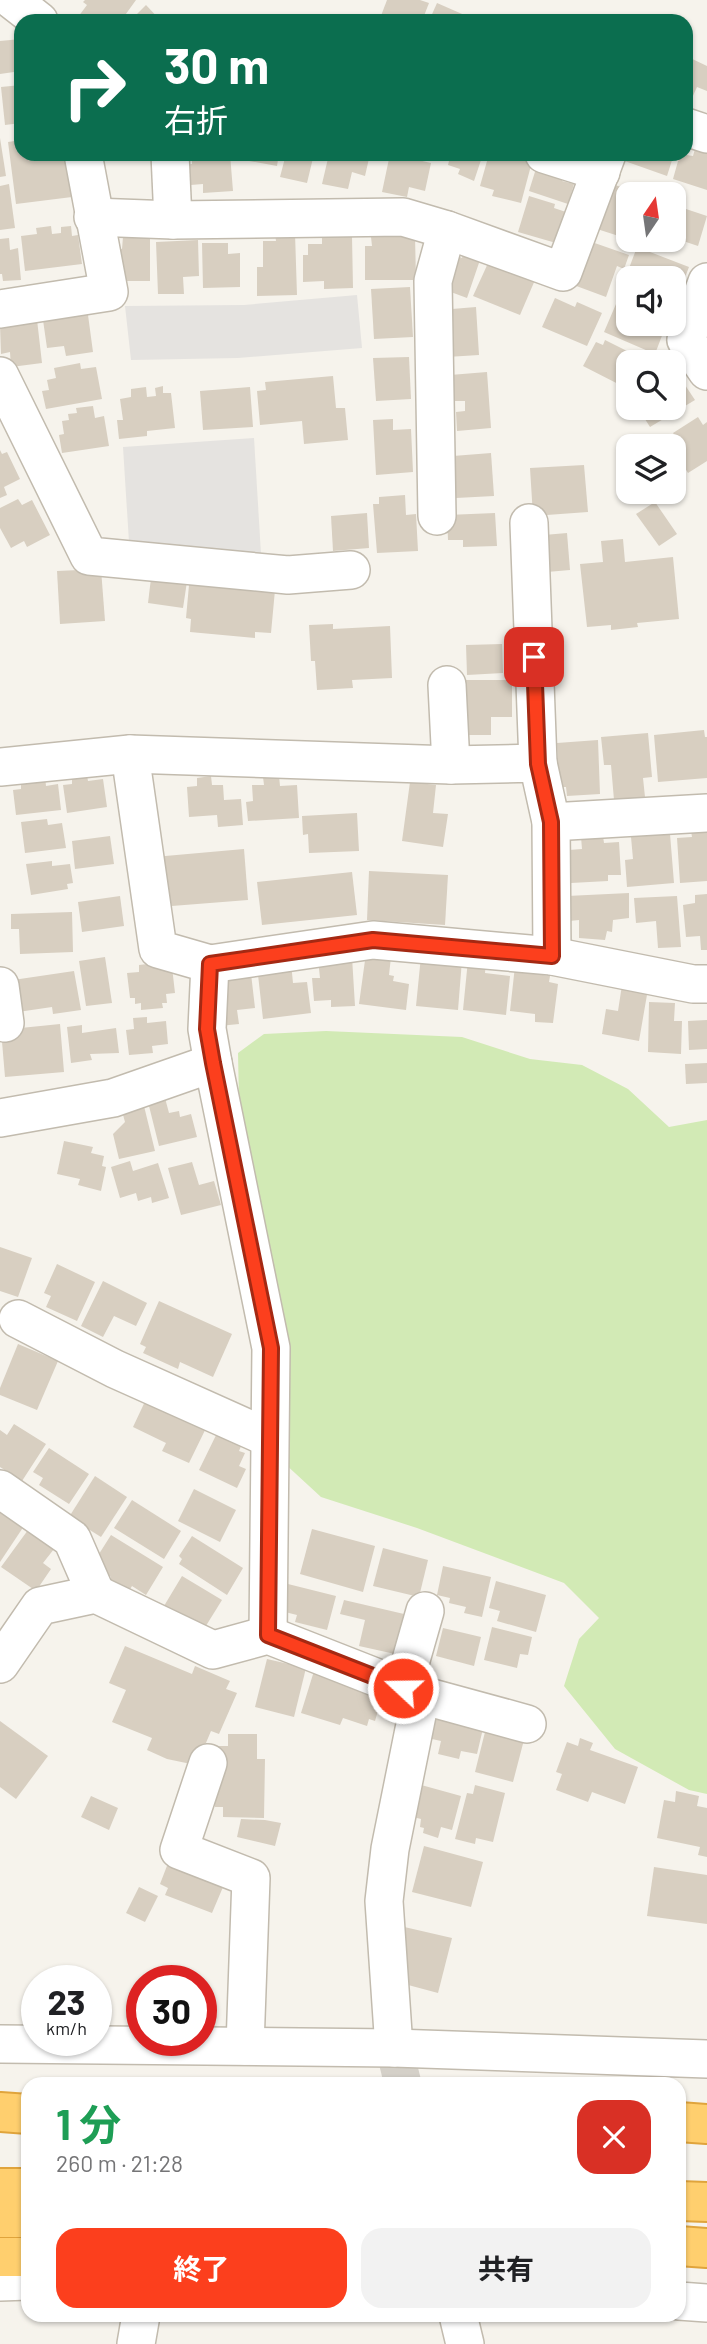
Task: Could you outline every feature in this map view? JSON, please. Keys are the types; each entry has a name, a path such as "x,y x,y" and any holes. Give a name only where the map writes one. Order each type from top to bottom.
{"highway":[{"path":"0,2107 21,2107"},
{"path":"0,2112 21,2114"},
{"path":"686,2122 707,2124"},
{"path":"0,2128 21,2128"},
{"path":"686,2140 707,2141"},
{"path":"0,2188 21,2188"},
{"path":"686,2201 707,2202"},
{"path":"0,2217 21,2218"},
{"path":"686,2246 707,2248"},
{"path":"0,2257 21,2257"},
{"path":"686,2270 707,2270"}],"street":[{"path":"12,0 30,14"},
{"path":"0,309 109,292 84,161"},
{"path":"170,161 173,219"},
{"path":"93,217 403,218 447,230 563,272 604,163"},
{"path":"437,516 433,281 447,230"},
{"path":"707,282 686,340 707,371"},
{"path":"0,376 89,556 288,575 351,570"},
{"path":"529,523 538,764 551,822 552,956"},
{"path":"447,685 451,765"},
{"path":"0,767 130,754 451,765 538,764"},
{"path":"130,754 158,948 210,964 373,940 552,956 693,984 707,984"},
{"path":"551,822 707,813"},
{"path":"210,964 207,1029 271,1348 268,1635"},
{"path":"0,986 5,1023"},
{"path":"0,1118 113,1098 213,1063"},
{"path":"18,1319 115,1369 269,1437"},
{"path":"0,1489 72,1539 96,1594"},
{"path":"0,1664 40,1606 96,1594 213,1650 268,1635 412,1692 527,1724"},
{"path":"394,2048 384,1901 425,1611"},
{"path":"208,1763 178,1850 251,1878 245,2046"},
{"path":"0,2045 394,2048 707,2059"},
{"path":"0,2282 21,2281"},
{"path":"686,2302 707,2303"},
{"path":"136,2344 140,2322"},
{"path":"460,2322 465,2344"}],"green space":[{"path":"326,1031 462,1037 530,1059 582,1065 628,1089 669,1127 707,1120 707,1794 689,1790 615,1749 564,1686 579,1639 599,1618 564,1583 417,1528 321,1497 283,1462 239,1102 238,1053 264,1034"}],"shaded area":[{"path":"357,295 362,348 238,358 131,360 125,306 244,305"},
{"path":"254,438 261,554 129,542 123,447"}],"building":[{"path":"136,0 126,14 80,14 87,5 83,2"},
{"path":"387,0 420,0 429,3 425,14 382,14"},
{"path":"437,3 462,14 432,14"},
{"path":"146,5 154,14 137,14"},
{"path":"14,40 14,72 0,74 0,41"},
{"path":"693,59 707,66 707,91 697,87 693,96"},
{"path":"14,86 14,124 5,125 1,87"},
{"path":"0,138 6,176 0,177"},
{"path":"14,141 14,161 67,161 72,197 16,204 8,142"},
{"path":"695,149 707,153 707,190 673,179 678,161 693,161"},
{"path":"192,161 231,161 233,191 203,193 203,184 178,186 178,165 192,164"},
{"path":"249,161 278,161 277,166"},
{"path":"284,161 312,161 307,183 280,177"},
{"path":"327,161 368,161 365,176 352,172 348,189 322,184"},
{"path":"389,161 431,163 425,191 409,187 407,197 382,192"},
{"path":"449,161 481,161 474,181 458,174 460,169 448,165"},
{"path":"487,161 532,161 521,203 492,196 494,190 480,186"},
{"path":"538,161 566,168 562,181 574,184 568,204 529,191"},
{"path":"625,161 672,161 667,176"},
{"path":"9,184 15,228 0,230 0,186"},
{"path":"612,184 616,185 616,235 597,229"},
{"path":"529,196 555,204 554,208 566,212 556,243 518,232"},
{"path":"686,209 707,216 698,246 686,242"},
{"path":"51,226 52,234 61,233 61,227 71,226 72,236 78,235 82,264 25,271 21,236 37,234 36,228"},
{"path":"295,233 297,295 257,296 257,267 263,267 263,241 276,241 275,234"},
{"path":"352,236 353,288 324,289 324,281 303,282 303,255 308,255 308,244 322,244 322,237"},
{"path":"415,236 416,280 365,280 365,246 372,246 371,237"},
{"path":"123,237 150,238 150,281 116,281 111,248 122,249"},
{"path":"9,238 10,250 18,248 21,280 3,281 0,274 0,239"},
{"path":"198,240 199,276 183,277 184,294 158,294 156,242"},
{"path":"586,240 629,255 625,266 616,266 606,297 571,284"},
{"path":"202,243 228,243 228,254 240,253 240,287 203,288"},
{"path":"464,251 481,257 467,298 440,288 452,254 462,258"},
{"path":"635,252 650,252 689,267 686,275 686,266 630,266"},
{"path":"489,261 535,280 520,315 473,296"},
{"path":"410,287 413,337 374,339 371,289"},
{"path":"555,298 575,307 577,302 602,313 587,346 542,327"},
{"path":"616,304 616,336 662,336 657,350 646,350 604,332"},
{"path":"476,307 479,355 447,357 445,319 453,319 452,309"},
{"path":"71,309 71,317 88,315 93,352 66,356 64,346 47,348 42,313"},
{"path":"36,311 42,363 11,367 10,352 1,354 0,325"},
{"path":"605,340 625,350 616,350 616,383 583,366 596,342 603,345"},
{"path":"409,357 411,399 376,401 373,358"},
{"path":"80,363 81,369 96,367 102,399 46,409 42,391 49,390 47,380 56,378 54,368"},
{"path":"487,372 491,428 457,431 456,412 465,411 465,401 452,401 450,375"},
{"path":"333,376 336,408 345,408 348,440 304,444 302,421 260,425 257,391 266,390 265,382"},
{"path":"163,386 163,393 171,393 175,428 147,431 147,436 119,439 117,420 123,420 120,399 131,397 131,389 146,387 147,397 156,396 155,388"},
{"path":"686,386 695,400 686,405"},
{"path":"250,387 253,427 203,430 200,391"},
{"path":"93,406 95,418 104,416 109,446 62,453 59,435 64,434 62,421 69,420 68,414 77,413 76,408"},
{"path":"698,417 703,425 707,422 707,461 688,473 686,434 673,433"},
{"path":"393,419 393,430 411,429 413,472 376,475 373,420"},
{"path":"646,420 662,420 650,427"},
{"path":"0,450 2,454 7,452 20,479 4,487 7,495 0,498"},
{"path":"491,453 494,496 456,498 453,456"},
{"path":"584,465 588,512 533,516 530,468"},
{"path":"405,495 406,515 416,514 418,551 377,553 373,504 379,504 379,497"},
{"path":"18,499 22,505 32,500 50,535 27,547 24,541 11,548 0,528 0,508"},
{"path":"656,504 677,534 659,546 636,514"},
{"path":"367,513 369,548 333,551 331,516"},
{"path":"495,513 497,546 463,547 463,540 448,540 447,515"},
{"path":"567,533 570,570 547,572 544,535"},
{"path":"623,539 625,562 673,557 679,619 637,623 638,627 611,630 611,625 587,627 580,564 603,562 601,541"},
{"path":"101,569 105,621 60,624 57,571"},
{"path":"152,570 188,575 183,608 148,603"},
{"path":"190,574 275,590 271,633 255,632 255,638 190,632 191,619 186,618"},
{"path":"333,624 333,629 390,626 392,678 352,680 353,688 317,690 315,661 311,661 309,625"},
{"path":"502,644 503,673 467,675 466,645"},
{"path":"455,680 512,680 512,717 491,717 491,735 461,735"},
{"path":"704,730 707,737 707,778 658,782 654,735"},
{"path":"648,733 652,777 643,778 645,797 614,800 611,765 604,765 601,737"},
{"path":"598,740 600,794 567,796 566,787 559,787 557,743"},
{"path":"45,776 46,786 58,784 61,810 16,815 13,790 21,789 21,784 30,783 30,778"},
{"path":"87,776 88,781 103,779 107,807 67,813 63,785 72,784 72,778"},
{"path":"211,776 212,785 223,785 224,800 241,799 243,825 218,827 217,815 189,817 187,787 197,786 197,778"},
{"path":"279,776 280,786 297,785 299,818 248,821 246,802 253,801 252,785 264,785 263,777"},
{"path":"410,782 436,785 433,813 448,814 443,847 402,841"},
{"path":"357,813 359,851 309,853 308,834 303,835 302,816"},
{"path":"47,819 48,825 62,823 66,848 25,853 21,822"},
{"path":"707,830 707,881 680,883 677,838 692,837 691,831"},
{"path":"670,834 674,883 627,887 625,860 633,859 631,837"},
{"path":"110,836 114,864 75,869 72,841"},
{"path":"603,836 604,843 619,842 621,875 608,875 608,881 571,883 569,850 582,849 581,837"},
{"path":"244,849 248,900 159,907 154,857"},
{"path":"52,861 52,866 70,864 73,883 67,884 68,889 31,895 26,864"},
{"path":"369,871 448,875 445,925 367,920"},
{"path":"352,872 357,915 262,925 257,882"},
{"path":"629,893 629,918 613,920 612,932 607,931 605,940 579,938 579,920 569,921 567,896"},
{"path":"707,894 707,950 701,950 700,936 686,937 683,905 695,903 695,895"},
{"path":"120,896 124,926 82,932 78,902"},
{"path":"677,896 681,947 658,948 656,921 636,923 634,898"},
{"path":"72,912 73,952 20,954 19,929 11,929 11,914"},
{"path":"366,953 391,957 389,975 394,976 393,981 409,984 406,1010 359,1004"},
{"path":"421,956 462,960 458,1010 416,1006"},
{"path":"105,957 112,1003 86,1006 79,961"},
{"path":"352,957 355,1006 331,1007 331,1000 314,1001 312,978 320,978 318,959"},
{"path":"468,960 486,962 485,973 510,976 506,1015 463,1010"},
{"path":"156,963 156,969 172,967 175,993 166,994 167,1003 162,1003 163,1008 141,1010 141,1003 135,1004 135,998 130,998 127,973 139,972 139,965"},
{"path":"291,963 293,983 307,982 311,1013 263,1019 257,966"},
{"path":"250,965 255,1008 237,1010 239,1024 219,1026 222,977"},
{"path":"515,966 530,969 529,973 550,976 549,982 558,984 553,1023 535,1022 535,1014 510,1011"},
{"path":"74,971 81,1010 53,1014 52,1007 18,1012 13,980"},
{"path":"622,985 648,989 639,1041 602,1034 606,1009 618,1011"},
{"path":"649,1002 675,1003 674,1021 682,1021 681,1054 648,1052"},
{"path":"147,1017 147,1023 166,1021 168,1044 152,1046 153,1053 129,1055 126,1030 134,1029 133,1018"},
{"path":"707,1020 707,1049 689,1050 688,1021"},
{"path":"60,1024 64,1072 5,1077 1,1030"},
{"path":"82,1025 82,1033 116,1028 119,1053 90,1054 92,1060 71,1063 67,1027"},
{"path":"707,1063 707,1083 686,1084 685,1064"},
{"path":"165,1098 169,1113 179,1111 180,1117 191,1114 197,1137 159,1146 148,1102"},
{"path":"144,1106 155,1151 119,1159 113,1134 125,1122 122,1111"},
{"path":"64,1141 93,1147 91,1153 104,1156 102,1166 106,1167 101,1191 78,1185 80,1179 57,1174"},
{"path":"130,1161 133,1171 158,1163 169,1198 152,1203 151,1197 138,1201 136,1193 120,1198 111,1167"},
{"path":"192,1162 199,1185 214,1181 221,1205 181,1215 168,1168"},
{"path":"0,1247 32,1258 18,1297 0,1291"},
{"path":"57,1264 95,1282 77,1321 46,1307 51,1296 44,1293"},
{"path":"103,1281 147,1303 136,1326 114,1316 103,1337 81,1326"},
{"path":"159,1301 232,1334 213,1377 180,1362 178,1369 143,1353 146,1347 140,1344"},
{"path":"18,1344 58,1361 37,1410 0,1395 0,1388"},
{"path":"149,1393 209,1422 189,1463 162,1451 166,1443 133,1427"},
{"path":"14,1424 46,1444 22,1481 0,1467 0,1430 7,1435"},
{"path":"220,1427 244,1439 239,1451 245,1453 239,1466 246,1469 237,1488 199,1470"},
{"path":"49,1448 89,1474 69,1504 39,1485 43,1478 33,1472"},
{"path":"95,1476 127,1497 101,1537 69,1517"},
{"path":"194,1489 236,1510 220,1542 178,1521"},
{"path":"132,1500 181,1531 164,1559 114,1528"},
{"path":"0,1509 24,1526 0,1562"},
{"path":"312,1529 375,1546 363,1592 300,1574"},
{"path":"28,1530 54,1549 43,1563 51,1569 36,1591 1,1567"},
{"path":"111,1535 163,1567 146,1595 132,1586 127,1594 108,1582 111,1577 92,1565"},
{"path":"192,1536 243,1568 227,1595 179,1564 182,1559 179,1556"},
{"path":"383,1548 428,1560 419,1597 373,1586"},
{"path":"443,1566 491,1577 482,1617 464,1613 466,1607 449,1603 450,1598 437,1595"},
{"path":"182,1576 222,1600 204,1629 164,1606"},
{"path":"496,1581 546,1595 536,1632 497,1621 500,1611 489,1608"},
{"path":"284,1583 336,1596 327,1630 295,1622 297,1615 277,1610"},
{"path":"344,1600 404,1614 395,1654 359,1646 365,1620 340,1614"},
{"path":"492,1627 532,1637 528,1655 520,1654 517,1668 484,1660"},
{"path":"443,1628 481,1637 474,1666 436,1656"},
{"path":"125,1646 192,1674 195,1666 230,1681 226,1689 237,1693 219,1734 211,1731 200,1757 191,1764 167,1759 147,1750 152,1738 112,1722 126,1690 109,1683"},
{"path":"267,1659 306,1668 294,1717 255,1707"},
{"path":"314,1671 383,1693 375,1721 369,1719 367,1726 343,1718 340,1725 301,1713"},
{"path":"434,1709 485,1720 477,1754 461,1751 459,1759 438,1754 441,1741 423,1737"},
{"path":"0,1721 48,1756 16,1799 0,1787"},
{"path":"498,1729 525,1736 513,1782 475,1772 485,1732 496,1735"},
{"path":"228,1734 257,1734 257,1759 265,1759 264,1818 223,1817 223,1807 215,1807 216,1746 228,1746"},
{"path":"580,1738 593,1743 590,1750 638,1767 625,1804 592,1792 588,1802 556,1790 562,1774 556,1772 567,1742 578,1746"},
{"path":"414,1783 461,1796 452,1830 441,1827 438,1838 423,1833 424,1828 420,1827 421,1819 405,1815"},
{"path":"475,1785 505,1793 493,1842 476,1838 475,1844 455,1839 467,1793 473,1794"},
{"path":"676,1791 699,1796 697,1806 707,1808 707,1857 698,1855 700,1847 657,1838 664,1800 675,1802"},
{"path":"91,1796 118,1808 109,1830 81,1817"},
{"path":"241,1819 281,1823 275,1846 237,1837"},
{"path":"424,1846 483,1862 471,1907 412,1892"},
{"path":"170,1858 226,1880 212,1913 165,1895 168,1888 160,1884"},
{"path":"654,1867 707,1875 707,1924 647,1916"},
{"path":"139,1887 158,1896 145,1922 126,1913"},
{"path":"400,1926 452,1938 438,1993 397,1982"}],"tunnel":[{"path":"394,2048 401,2077"}],"route":[{"path":"403,1688 268,1635 271,1348 207,1029 210,964 373,940 552,956 551,822 538,764 534,657"}]}
